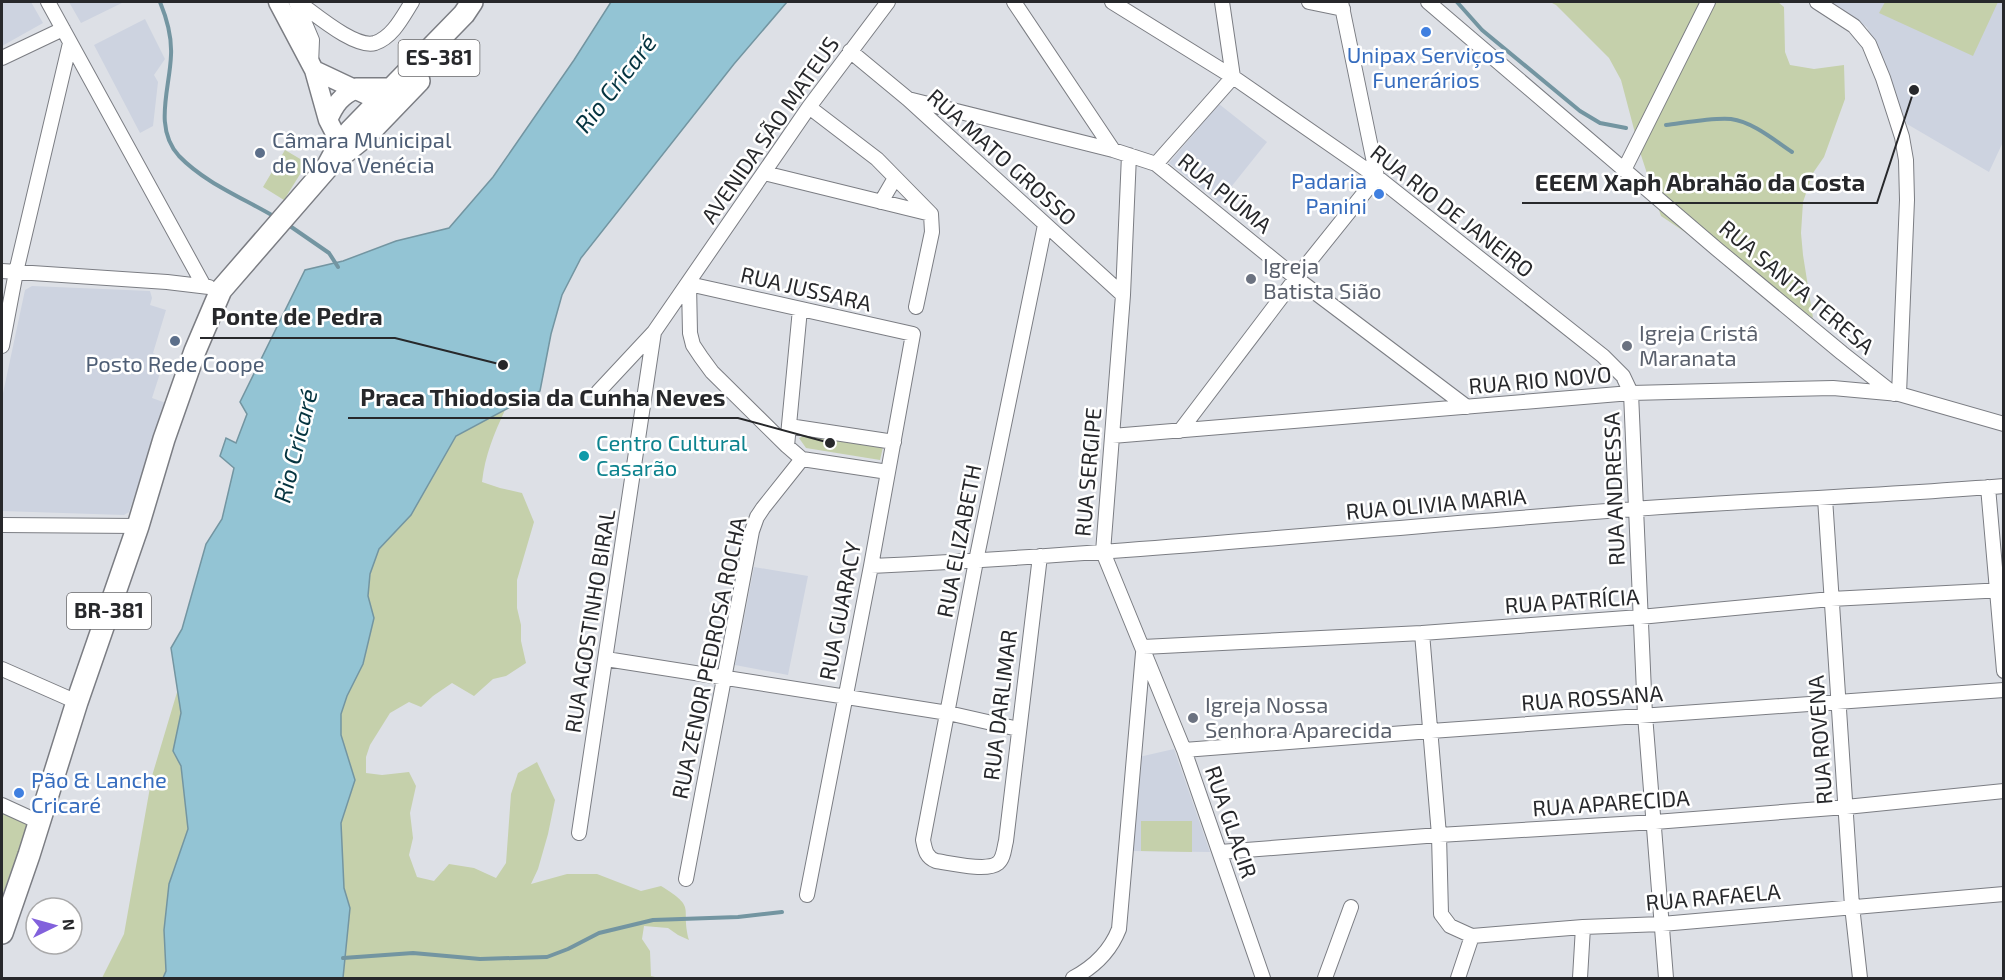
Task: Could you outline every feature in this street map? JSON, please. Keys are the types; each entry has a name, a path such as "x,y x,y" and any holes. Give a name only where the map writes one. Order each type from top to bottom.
{"main road":[{"path":"278,2 313,67 328,120 343,148"},
{"name":"ES-381","path":"385,102 464,14 472,2"},
{"name":"ES-381","path":"385,102 472,24 488,2"},
{"path":"313,67 385,102"},
{"path":"328,120 338,100 356,88"},
{"name":"BR-381","path":"3,921 29,855 77,702 195,351 213,288 274,230 343,148 367,135 385,102"}],"street":[{"path":"48,2 213,288"},
{"path":"297,2 312,40 313,67"},
{"path":"297,2 349,37 362,43 372,44 388,35 412,2"},
{"name":"AVENIDA SÃO MATEUS","path":"689,284 809,107 888,2"},
{"path":"1014,2 1113,150"},
{"name":"RUA RIO DE JANEIRO","path":"1112,2 1233,77 1377,177 1615,366 1631,393"},
{"path":"908,99 1113,150 1156,164 1233,77 1222,2"},
{"path":"1180,431 1296,278 1377,177 1342,5 1309,2"},
{"name":"RUA SANTA TERESA","path":"1428,2 1842,353 1896,394"},
{"path":"1624,170 1708,2"},
{"path":"1817,2 1854,26 1869,44 1883,78 1902,137 1906,160 1907,200 1896,394"},
{"path":"2,58 63,29"},
{"path":"2,346 9,272 70,43"},
{"name":"RUA MATO GROSSO","path":"850,51 908,99 1123,295"},
{"path":"809,107 877,159 931,214 932,232 916,307"},
{"name":"RUA SERGIPE","path":"1079,977 1109,950 1119,929 1143,648 1103,552 1123,295 1129,155"},
{"name":"RUA PIÚMA","path":"1156,164 1296,278 1467,407"},
{"path":"764,173 931,214"},
{"path":"880,202 896,178"},
{"name":"RUA ELIZABETH","path":"1001,859 993,866 982,867 936,861 927,855 923,840 976,561 1045,225"},
{"path":"9,272 213,288"},
{"path":"689,284 690,333 693,345 712,372 787,446 802,459 888,472"},
{"name":"RUA JUSSARA","path":"689,284 914,334"},
{"name":"RUA AGOSTINHO BIRAL","path":"579,833 654,332 689,284"},
{"path":"787,446 800,309"},
{"path":"598,392 654,332"},
{"name":"RUA GUARACY","path":"807,895 914,334"},
{"name":"RUA RIO NOVO","path":"1112,436 1631,393 1833,388 1896,394 2004,424"},
{"name":"RUA ANDRESSA","path":"1631,393 1645,715 1666,978"},
{"path":"789,426 894,442"},
{"name":"RUA ZENOR PEDROSA ROCHA","path":"686,879 752,531 757,517 802,459"},
{"name":"RUA OLIVIA MARIA","path":"871,566 1103,552 1637,509 2004,486"},
{"path":"1988,488 2000,590 2004,671"},
{"name":"RUA ROVENA","path":"1825,498 1852,906 1860,978"},
{"path":"2,525 138,526"},
{"name":"RUA DARLIMAR","path":"1001,859 1006,841 1040,556"},
{"name":"RUA PATRÍCIA","path":"1143,648 1422,633 1640,618 1831,599 2000,590"},
{"path":"1422,633 1431,730 1441,914 1447,924 1472,936 1458,978"},
{"name":"RUA GLACIR","path":"1143,648 1184,750 1263,978"},
{"path":"606,659 948,713 1018,729"},
{"path":"2,669 77,702"},
{"name":"RUA ROSSANA","path":"1184,750 1431,730 2004,690"},
{"name":"RUA APARECIDA","path":"1220,852 1438,835 1654,822 1846,807 2004,791"},
{"path":"2,806 39,822"},
{"name":"RUA RAFAELA","path":"1472,936 1583,927 1662,924 2004,894"},
{"path":"1325,978 1352,907"},
{"path":"1580,978 1583,927"}],"shaded area":[{"path":"2,2 31,2 43,23 2,46"},
{"path":"69,2 124,2 81,23"},
{"path":"1823,2 2003,2 2003,142 1989,172 1907,124 1867,27"},
{"path":"145,19 165,59 154,75 158,82 153,126 140,133 94,45"},
{"path":"1219,104 1267,142 1219,202 1169,163"},
{"path":"32,286 150,291 152,298 150,305 166,310 153,353 158,355 156,362 163,364 152,398 166,403 129,512 124,515 2,511 2,398 25,290"},
{"path":"754,567 808,576 788,675 735,665"},
{"path":"1174,749 1210,852 1132,851 1139,757"}],"green space":[{"path":"1550,2 1778,2 1784,7 1785,52 1790,65 1814,69 1844,65 1845,99 1824,157 1813,173 1803,202 1801,233 1813,318 1661,216 1640,152 1621,80 1609,58 1556,5"},
{"path":"1885,2 1998,2 1973,56 1879,13"},
{"path":"285,150 307,163 284,200 263,187"},
{"path":"505,410 485,463 482,482 522,493 534,522 517,580 517,608 526,663 506,676 493,679 474,696 452,683 421,707 409,702 390,713 370,745 366,757 366,773 382,775 409,772 416,786 410,813 413,838 409,855 417,877 434,881 449,864 474,868 496,878 506,863 511,794 518,773 537,762 555,800 538,869 531,884 567,874 597,874 641,891 661,886 684,904 689,940 668,928 644,926 642,939 650,951 651,976 659,978 343,978 350,908 343,888 341,823 355,780 341,735 341,714 363,664 374,618 368,596 370,574 379,549 411,515 456,436"},
{"path":"807,434 883,447 880,460 806,448 799,438"},
{"path":"178,689 181,713 173,751 181,766 188,829 169,884 164,930 166,971 163,978 102,978 124,934 152,776"},
{"path":"2,809 30,819 2,896"},
{"path":"1141,821 1192,821 1192,852 1141,851"}],"water":[{"name":"Rio Cricaré","path":"611,2 787,2 734,64 581,258 562,295 551,334 540,391 456,436 411,515 379,549 370,574 368,596 374,618 363,664 341,714 341,735 355,780 341,823 344,888 350,908 343,978 163,978 166,971 164,930 169,884 188,829 181,766 173,751 181,713 171,648 182,629 206,544 222,519 234,468 220,456 226,438 236,443 247,414 240,402 305,270 343,261 396,241 449,228 493,177"}],"waterway":[{"path":"160,2 171,41 165,107 167,133 171,145 179,156 200,174 275,217"},
{"path":"1457,2 1482,30 1580,111 1600,123 1626,128"},
{"path":"1666,125 1708,119 1731,119 1755,128 1792,152"},
{"path":"287,224 329,253 338,267"},
{"path":"343,958 413,953 480,959 547,957 599,933 653,920 738,917 782,912"}],"place":[{"name":"Unipax Serviços Funerários","path":"1426,32"},
{"name":"EEEM Xaph Abrahão da Costa","path":"1914,90"},
{"name":"Câmara Municipal de Nova Venécia","path":"260,153"},
{"name":"Padaria Panini","path":"1379,194"},
{"name":"Igreja Batista Sião","path":"1251,279"},
{"name":"Posto Rede Coope","path":"175,341"},
{"name":"Igreja Cristâ Maranata","path":"1627,346"},
{"name":"Ponte de Pedra","path":"503,365"},
{"name":"Praca Thiodosia da Cunha Neves","path":"830,443"},
{"name":"Centro Cultural Casarão","path":"584,456"},
{"name":"Igreja Nossa Senhora Aparecida","path":"1193,718"},
{"name":"Pão & Lanche Cricaré","path":"19,793"}]}
